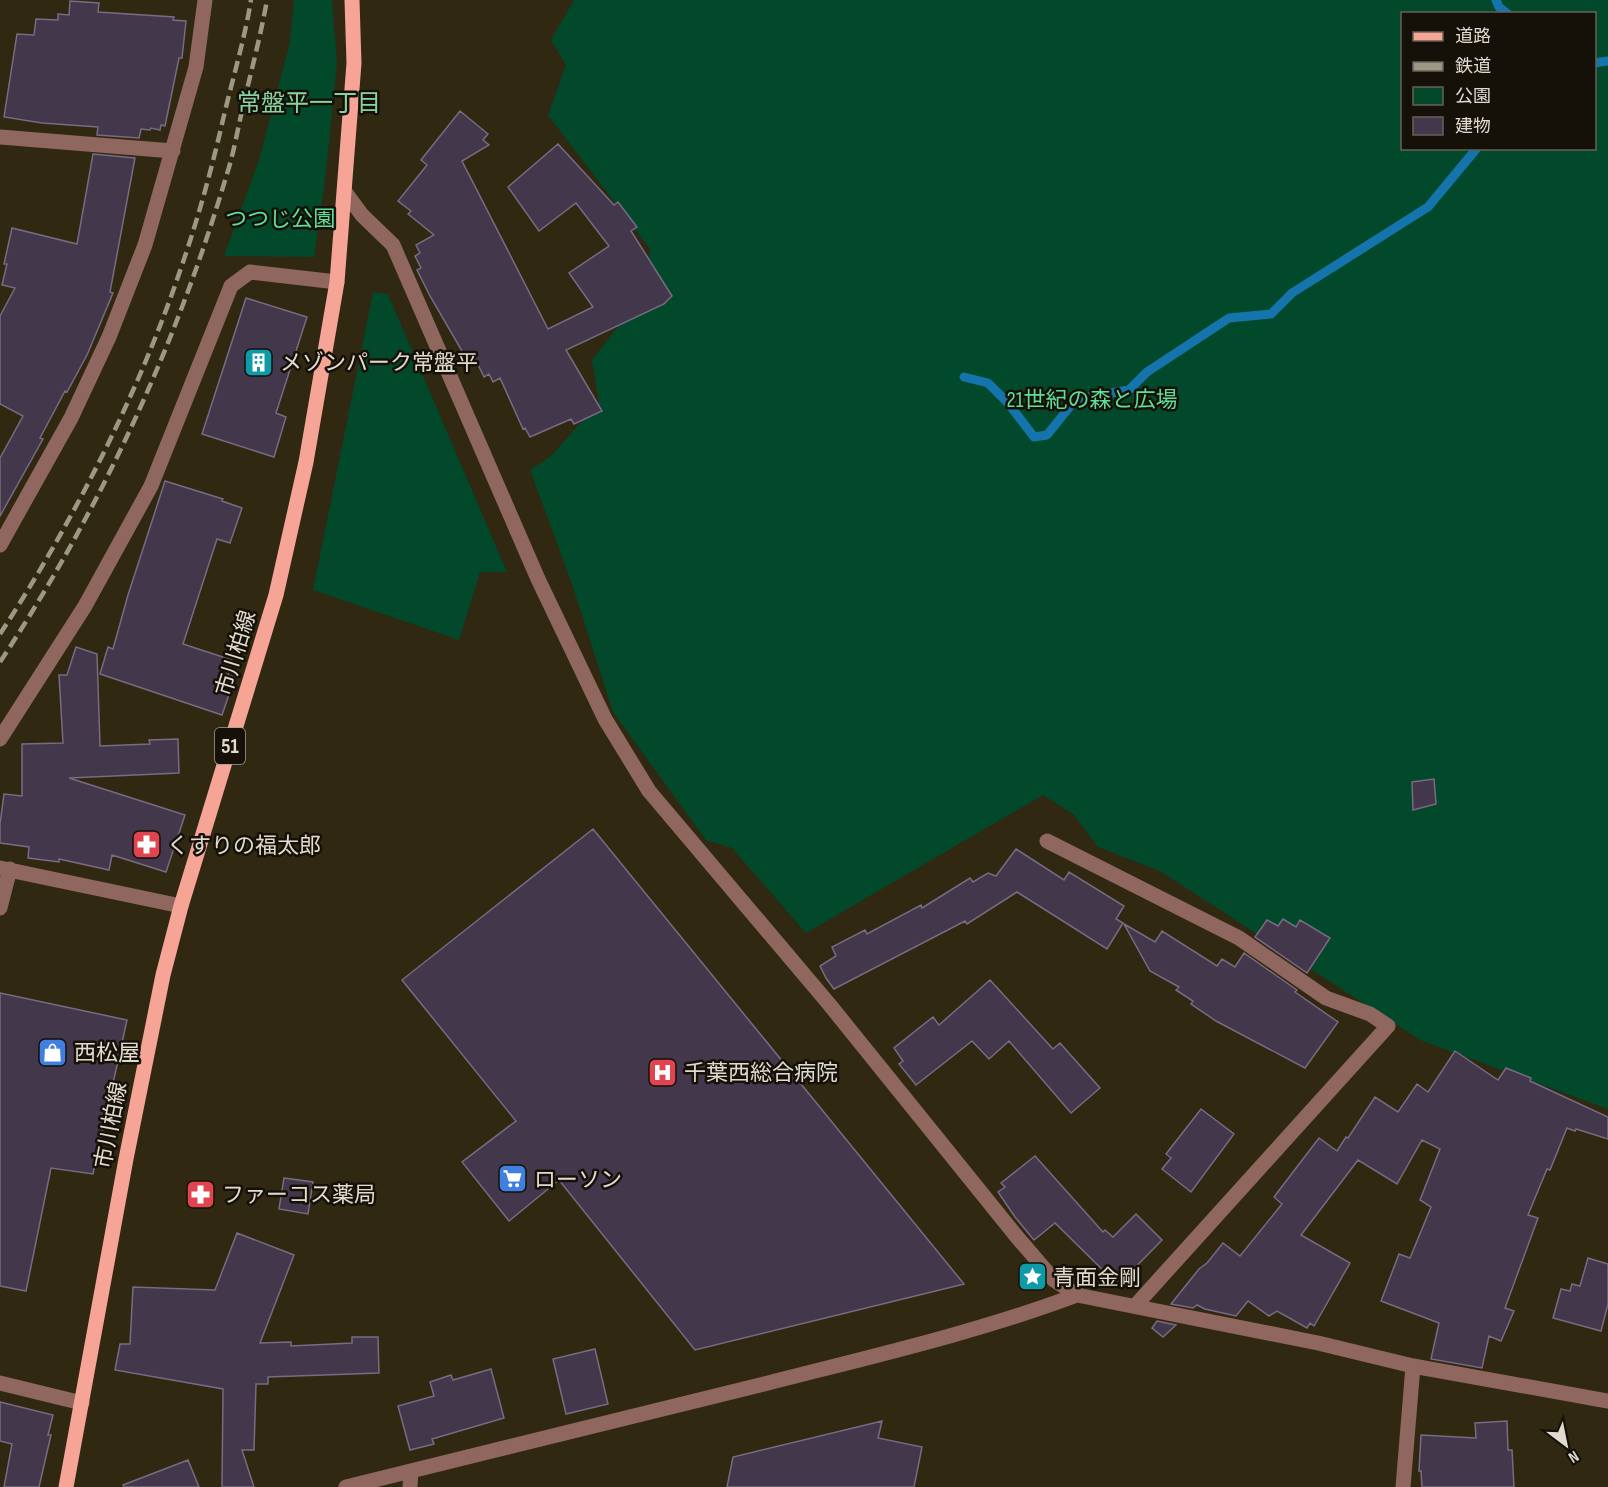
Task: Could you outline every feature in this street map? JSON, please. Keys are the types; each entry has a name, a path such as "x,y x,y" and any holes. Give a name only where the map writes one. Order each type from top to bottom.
{"main road":[{"name":"市川柏線","path":"66,1487 163,975 181,906 276,596 306,462 337,282 354,63 352,0"}],"street":[{"path":"0,545 71,418 109,337 145,245 196,67 205,0"},
{"path":"0,137 173,151"},
{"path":"345,192 362,215 393,245 538,579 605,720 649,791 829,1004 1054,1280 1077,1295 1318,1343 1413,1366 1608,1401"},
{"path":"0,739 85,606 151,486 231,286 250,272 337,282"},
{"path":"1047,841 1239,938 1326,998 1370,1014 1389,1026 1135,1306"},
{"path":"0,908 5,869 181,906"},
{"path":"346,1487 665,1410 925,1343 1039,1309 1077,1295"},
{"path":"1403,1487 1413,1366"},
{"path":"0,1383 82,1403"},
{"path":"410,1487 411,1471"}],"green space":[{"name":"つつじ公園","path":"294,0 332,0 337,62 325,180 314,257 224,256 259,160 290,42"},
{"name":"21世紀の森と広場","path":"574,0 1608,0 1608,1109 1420,1040 1160,871 1098,847 1074,815 1043,795 806,933 732,848 706,840 613,712 572,584 530,470 551,456 599,402 592,360 646,290 650,249 548,115 566,65 551,40"},
{"path":"373,292 388,294 507,572 480,572 459,640 313,590"}],"building":[{"path":"70,1 99,3 98,12 174,17 173,20 186,21 182,58 179,58 165,126 161,125 160,130 141,129 139,138 97,135 98,127 42,123 4,117 17,34 34,35 36,19 58,20 58,14 69,15"},
{"path":"460,111 488,134 483,140 489,145 462,161 548,329 593,307 569,273 609,246 576,203 539,231 508,187 558,144 614,205 618,202 637,227 631,231 672,296 664,304 566,350 602,411 574,424 571,419 530,437 525,428 523,429 500,378 493,382 489,374 484,377 473,354 466,358 430,296 417,270 421,268 415,256 420,253 416,245 434,235 408,214 411,211 398,201 427,165 421,160"},
{"path":"93,154 135,158 110,292 113,293 87,355 67,392 65,391 40,438 43,439 0,516 0,458 23,416 0,404 0,316 15,288 2,285 12,228 77,244"},
{"name":"メゾンパーク常盤平","path":"246,298 307,317 276,413 286,417 274,457 202,434"},
{"path":"165,481 223,499 222,501 242,508 230,543 217,539 183,644 232,660 228,675 235,677 222,715 100,674 108,647 113,649"},
{"path":"76,647 97,654 100,746 150,744 149,740 178,739 179,773 69,778 185,815 166,872 112,855 109,870 59,859 59,862 28,858 29,847 0,843 4,794 22,796 22,744 63,743 59,675 67,675"},
{"path":"1434,779 1436,804 1413,810 1412,782"},
{"path":"593,829 964,1284 695,1350 559,1180 509,1221 462,1162 516,1121 402,980"},
{"path":"1016,849 1064,880 1069,872 1124,906 1116,919 1123,923 1107,949 1017,892 967,924 965,921 834,989 826,978 820,966 836,956 832,947 865,930 867,934 921,905 922,908 970,878 973,882 988,873 996,876"},
{"path":"1283,919 1296,927 1300,920 1330,938 1307,973 1255,937 1267,920 1278,926"},
{"path":"1124,924 1155,942 1162,931 1217,966 1222,959 1235,967 1244,953 1338,1022 1305,1068 1216,1021 1191,1004 1193,1001 1176,990 1179,987 1150,971"},
{"path":"990,980 1053,1049 1060,1043 1100,1088 1071,1113 1009,1041 989,1059 972,1041 916,1085 899,1064 903,1061 894,1048 933,1017 939,1025"},
{"path":"0,993 127,1020 93,1174 51,1168 26,1291 0,1286"},
{"path":"1455,1051 1498,1080 1506,1068 1531,1078 1530,1081 1608,1117 1608,1139 1567,1128 1528,1215 1538,1218 1505,1308 1514,1311 1501,1341 1489,1336 1482,1368 1431,1359 1439,1323 1381,1301 1399,1254 1410,1258 1431,1207 1420,1200 1440,1149 1422,1140 1397,1184 1358,1160 1301,1235 1350,1263 1314,1326 1310,1323 1307,1328 1277,1311 1269,1316 1248,1301 1236,1316 1197,1305 1193,1308 1171,1304 1223,1243 1240,1256 1282,1204 1274,1197 1319,1138 1337,1151 1375,1097 1398,1112 1417,1084 1428,1092"},
{"path":"1201,1109 1234,1134 1191,1192 1162,1169 1171,1158 1166,1154"},
{"path":"1035,1156 1103,1232 1105,1230 1113,1237 1136,1214 1162,1240 1118,1285 1055,1223 1034,1240 998,1192 1005,1187 1001,1183"},
{"path":"284,1178 313,1182 308,1214 279,1209"},
{"path":"237,1233 294,1255 260,1343 291,1342 291,1346 352,1343 352,1337 378,1337 379,1373 268,1377 268,1384 256,1384 254,1450 242,1450 254,1487 222,1487 223,1389 115,1370 120,1344 130,1344 133,1287 215,1290"},
{"path":"1588,1258 1608,1264 1608,1304 1601,1331 1553,1318 1561,1289 1570,1291 1572,1284 1580,1286"},
{"path":"1157,1321 1176,1325 1163,1337 1152,1328"},
{"path":"595,1349 608,1404 566,1414 553,1359"},
{"path":"491,1369 504,1418 432,1439 434,1444 410,1450 398,1406 434,1396 430,1382 451,1375 453,1380"},
{"path":"0,1402 53,1415 48,1435 51,1435 39,1487 4,1487 12,1444 0,1441"},
{"path":"882,1421 878,1438 922,1447 914,1487 727,1487 733,1457"},
{"path":"1507,1421 1508,1450 1512,1450 1514,1487 1422,1487 1421,1471 1419,1471 1421,1435 1476,1438 1475,1423"},
{"path":"188,1460 199,1487 124,1487 123,1485"}],"waterway":[{"path":"1496,0 1499,7 1505,12"},
{"path":"1596,63 1608,61"},
{"path":"964,377 988,383 1008,403 1034,437 1047,435 1076,399 1129,390 1147,372 1229,318 1271,314 1292,293 1428,207 1475,150"}],"railway":[{"path":"0,634 53,548 102,457 164,315 188,248 216,151 251,0"},
{"path":"0,662 36,605 102,488 158,366 206,241 229,168 267,0"}],"place":[{"name":"メゾンパーク常盤平","path":"259,362"},
{"name":"くすりの福太郎","path":"146,845"},
{"name":"西松屋","path":"53,1052"},
{"name":"千葉西総合病院","path":"663,1072"},
{"name":"ローソン","path":"513,1179"},
{"name":"ファーコス薬局","path":"201,1194"},
{"name":"青面金剛","path":"1032,1277"}],"district":[{"name":"常盤平一丁目","path":"309,103"}]}
